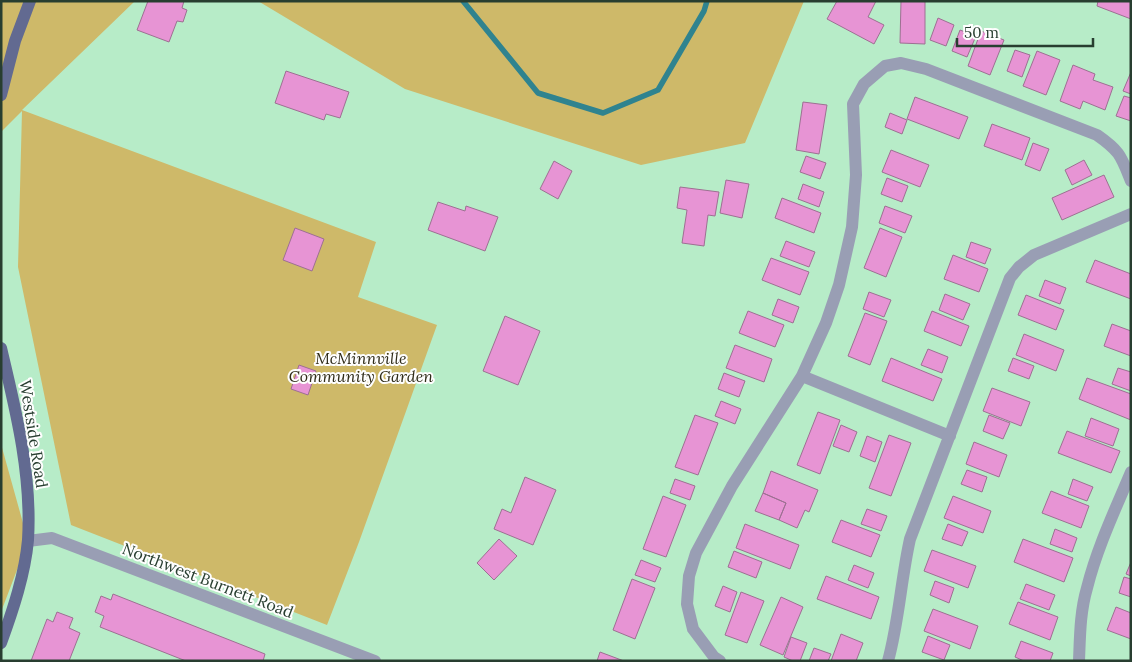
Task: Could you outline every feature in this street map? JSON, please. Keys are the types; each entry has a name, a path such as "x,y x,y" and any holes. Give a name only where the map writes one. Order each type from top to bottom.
{"main road":[{"path":"1,95 15,41 30,1"},
{"name":"Westside Road","path":"1,348 22,442 28,496 28,541 20,582 1,643"}],"street":[{"path":"720,661 693,629 687,604 689,576 696,554 732,486 802,376 826,323 839,285 852,227 856,175 853,104 864,84 885,66 900,64 926,69 1097,135 1120,154 1131,181"},
{"path":"888,661 893,642 904,565 910,539 1010,278 1019,267 1034,255 1131,214"},
{"path":"802,376 950,436"},
{"path":"1079,661 1080,623 1086,589 1131,472"},
{"name":"Northwest Burnett Road","path":"28,541 52,538 375,661"}],"green space":[{"name":"McMinnville Community Garden","path":"1,1 135,1 22,110 376,242 358,297 437,325 327,625 71,525 18,267 22,111 1,132"},
{"path":"258,1 804,1 745,143 641,165 405,89"},
{"path":"1,444 28,541 1,612"}],"building":[{"path":"148,1 184,1 182,8 187,10 183,22 177,21 169,42 137,30"},
{"path":"837,1 876,1 868,17 884,25 874,44 827,19"},
{"path":"901,1 925,1 925,44 900,43"},
{"path":"1098,1 1131,1 1131,19 1097,6"},
{"path":"938,18 954,25 946,46 930,40"},
{"path":"960,30 976,36 967,57 952,51"},
{"path":"981,31 1004,40 990,75 968,66"},
{"path":"1015,50 1030,55 1022,77 1007,71"},
{"path":"1037,51 1060,60 1046,95 1023,86"},
{"path":"1073,65 1095,74 1093,80 1113,87 1105,110 1083,101 1080,109 1060,101"},
{"path":"286,71 349,92 340,118 326,114 324,120 275,103"},
{"path":"1131,72 1131,94 1123,91"},
{"path":"1124,96 1131,98 1131,121 1116,116"},
{"path":"915,97 968,117 959,139 907,119"},
{"path":"803,102 827,105 819,154 796,150"},
{"path":"890,113 907,120 902,134 885,127"},
{"path":"992,124 1030,138 1022,160 984,146"},
{"path":"1033,143 1049,149 1040,171 1025,165"},
{"path":"891,150 929,165 920,187 882,172"},
{"path":"806,156 826,163 820,179 800,172"},
{"path":"1084,160 1092,175 1072,185 1065,170"},
{"path":"554,161 572,171 558,199 540,189"},
{"path":"1104,175 1114,197 1062,220 1052,198"},
{"path":"887,178 908,186 902,202 881,194"},
{"path":"726,180 749,184 742,218 720,213"},
{"path":"803,184 824,192 819,207 798,199"},
{"path":"680,187 719,192 715,216 708,215 704,246 682,243 687,210 677,208"},
{"path":"782,198 821,213 814,233 775,218"},
{"path":"438,202 465,211 466,206 498,217 485,251 428,230"},
{"path":"885,206 912,216 905,233 879,223"},
{"path":"295,228 324,239 312,271 283,260"},
{"path":"880,228 902,237 886,277 864,268"},
{"path":"786,241 815,252 809,267 780,256"},
{"path":"971,242 991,249 985,264 966,257"},
{"path":"953,255 988,269 979,292 944,279"},
{"path":"771,258 809,272 800,295 762,280"},
{"path":"1095,260 1131,274 1131,299 1086,282"},
{"path":"1045,280 1066,288 1060,304 1039,296"},
{"path":"869,292 891,300 884,317 863,309"},
{"path":"945,294 970,304 963,320 939,310"},
{"path":"1026,295 1064,310 1056,330 1018,315"},
{"path":"778,299 799,307 793,323 772,315"},
{"path":"748,311 784,325 775,347 739,333"},
{"path":"932,311 969,326 961,346 924,331"},
{"path":"865,313 887,321 870,365 848,356"},
{"path":"505,316 540,331 518,385 483,371"},
{"path":"1112,324 1131,331 1131,356 1104,346"},
{"path":"1024,334 1064,350 1056,371 1016,355"},
{"path":"735,345 772,359 764,382 726,368"},
{"path":"928,349 948,357 942,373 921,365"},
{"path":"891,358 942,379 933,401 882,381"},
{"path":"1013,358 1034,366 1029,379 1008,371"},
{"path":"299,365 316,371 308,395 291,389"},
{"path":"1118,368 1131,372 1131,391 1112,384"},
{"path":"724,373 745,381 739,397 718,389"},
{"path":"1087,378 1131,394 1131,420 1079,399"},
{"path":"992,388 1030,402 1021,426 983,411"},
{"path":"721,401 741,409 735,424 715,416"},
{"path":"818,412 840,420 820,474 797,465"},
{"path":"695,415 718,423 698,475 675,467"},
{"path":"989,415 1010,423 1003,439 983,431"},
{"path":"1091,418 1119,429 1113,446 1085,436"},
{"path":"841,425 857,432 849,452 833,446"},
{"path":"1067,431 1120,451 1111,473 1058,453"},
{"path":"889,435 911,443 891,496 869,488"},
{"path":"867,436 882,442 875,462 860,456"},
{"path":"974,442 1007,455 999,477 966,464"},
{"path":"967,470 987,477 982,492 961,484"},
{"path":"771,471 818,490 809,512 805,510 797,528 779,520 786,503 763,493"},
{"path":"525,477 556,490 533,545 494,529 502,509 511,513"},
{"path":"675,479 695,486 690,500 670,493"},
{"path":"1073,479 1093,487 1087,501 1068,494"},
{"path":"1051,491 1089,506 1081,528 1042,513"},
{"path":"763,493 786,503 779,520 755,511"},
{"path":"663,496 686,505 666,557 643,549"},
{"path":"953,496 991,511 983,533 944,518"},
{"path":"867,509 887,516 881,531 861,524"},
{"path":"841,520 880,535 871,557 832,542"},
{"path":"745,524 799,545 790,569 736,548"},
{"path":"948,524 968,532 962,546 942,539"},
{"path":"1055,529 1077,538 1072,552 1050,544"},
{"path":"499,539 517,556 494,580 477,563"},
{"path":"1023,539 1073,558 1064,582 1014,562"},
{"path":"932,550 976,566 968,588 924,571"},
{"path":"734,551 762,562 756,578 728,567"},
{"path":"641,560 661,568 655,582 635,575"},
{"path":"1131,562 1131,576 1126,574"},
{"path":"854,565 874,573 868,588 848,580"},
{"path":"826,576 879,597 871,619 817,599"},
{"path":"1124,577 1131,579 1131,597 1119,593"},
{"path":"632,579 655,588 635,639 613,630"},
{"path":"935,581 954,588 949,603 930,595"},
{"path":"1026,584 1055,595 1049,610 1020,599"},
{"path":"723,586 737,592 730,612 715,606"},
{"path":"741,592 764,601 747,643 725,635"},
{"path":"113,594 265,654 263,661 186,661 100,627 104,616 95,612 101,596 111,600"},
{"path":"781,597 803,607 783,655 760,645"},
{"path":"1018,602 1058,617 1050,640 1009,624"},
{"path":"1116,607 1131,613 1131,639 1107,630"},
{"path":"933,609 978,626 970,649 924,631"},
{"path":"57,612 73,618 69,628 80,633 69,661 31,661 47,619 53,622"},
{"path":"841,634 863,643 856,661 831,661"},
{"path":"928,636 950,645 944,660 922,652"},
{"path":"791,637 807,643 800,661 793,661 784,657"},
{"path":"1021,641 1053,653 1050,661 1024,661 1015,657"},
{"path":"814,648 831,654 828,661 809,661"},
{"path":"600,652 624,661 597,661"}],"waterway":[{"path":"463,1 538,93 603,113 658,90 704,11 707,1"}]}
